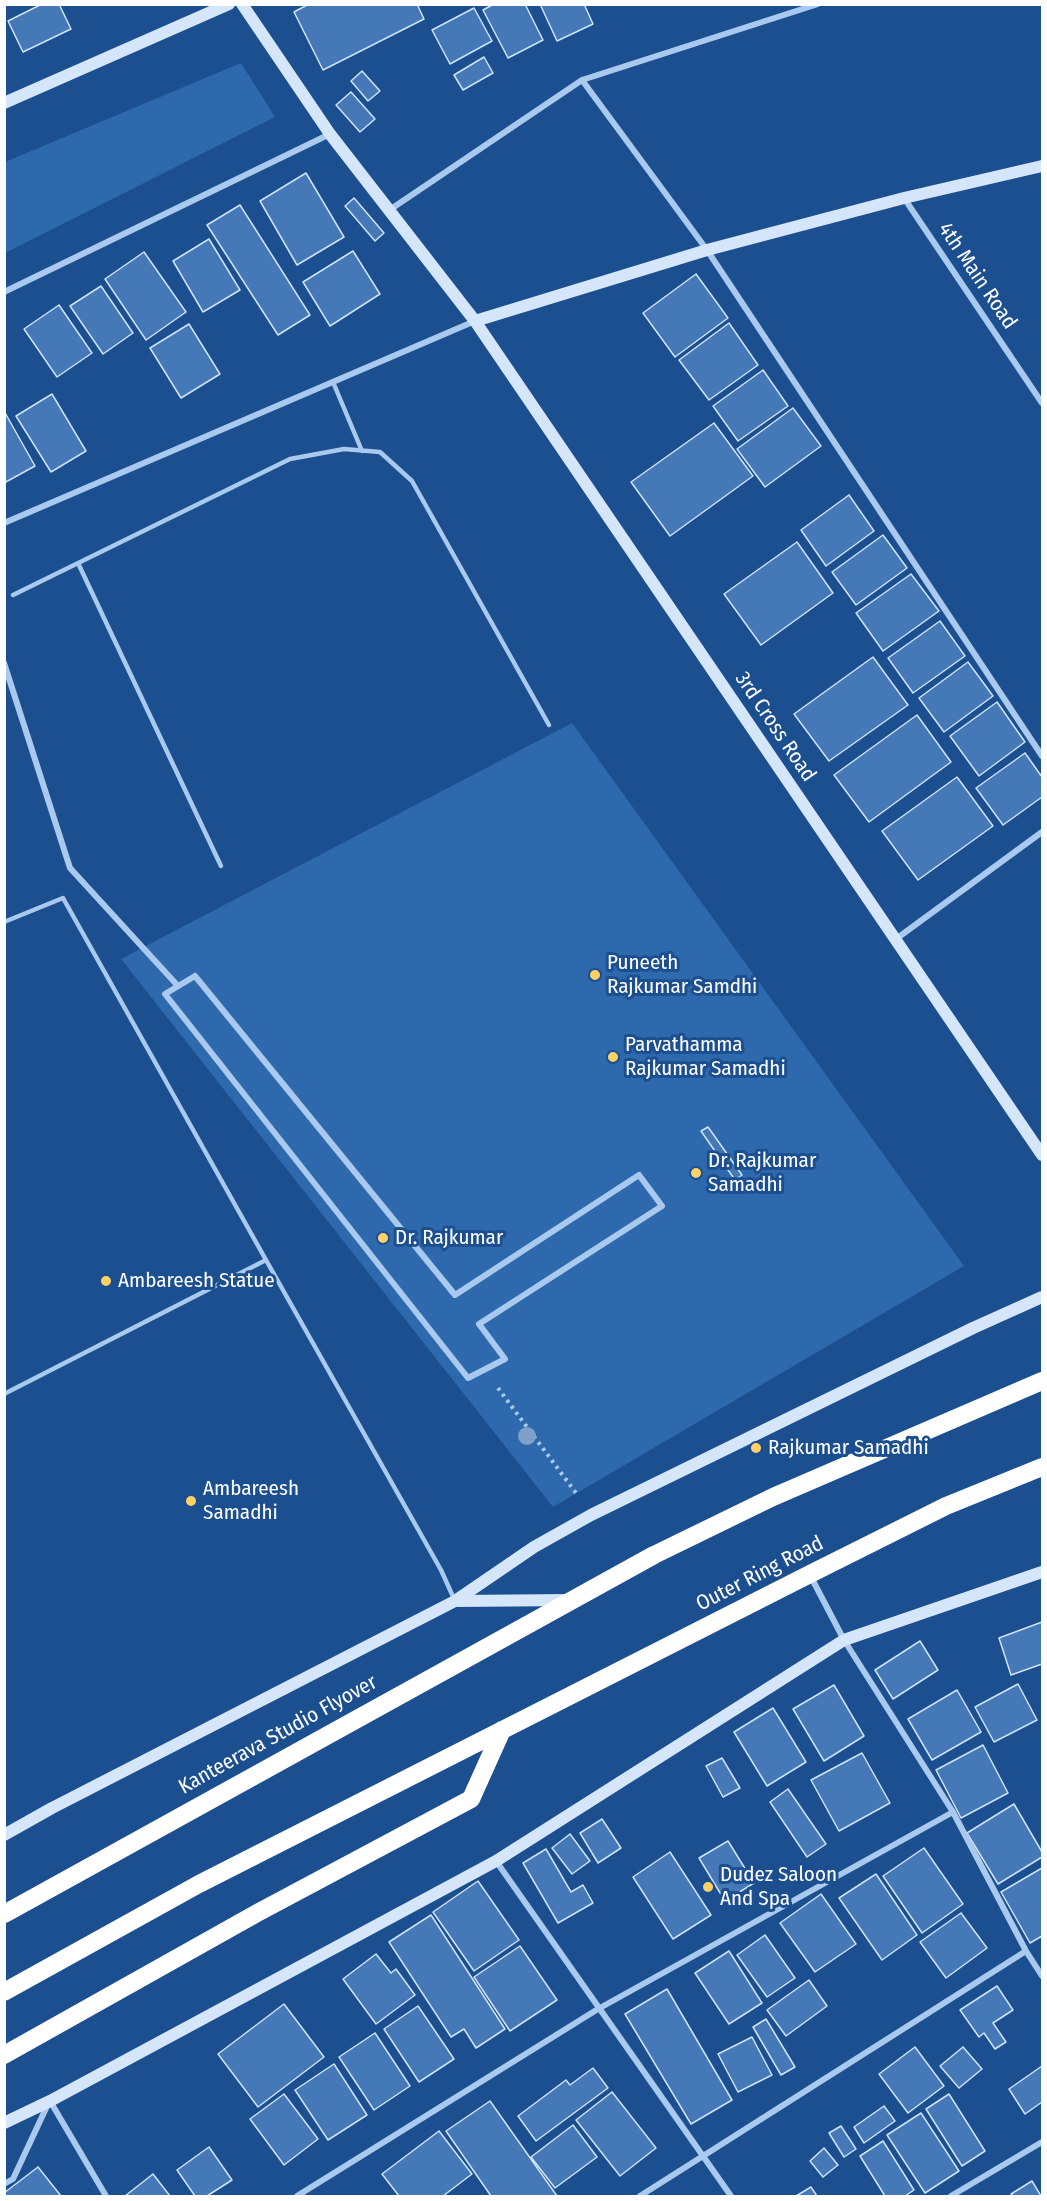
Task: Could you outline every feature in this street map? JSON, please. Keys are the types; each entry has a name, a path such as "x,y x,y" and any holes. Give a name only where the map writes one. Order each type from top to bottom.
{"highway":[{"path":"576,1600 654,1555 773,1497 1042,1381"},
{"name":"Outer Ring Road","path":"502,1730 946,1506 1042,1467"},
{"name":"Kanteerava Studio Flyover","path":"4,1914 399,1694 576,1600"},
{"path":"4,1992 199,1884 502,1730"},
{"path":"4,2055 259,1912 471,1800 502,1730"}],"street":[{"path":"4,103 229,4"},
{"name":"3rd Cross Road","path":"242,4 330,134 475,321 1042,1155"},
{"path":"388,211 582,80 818,4"},
{"path":"582,80 707,250 1042,756"},
{"path":"4,292 330,134"},
{"path":"4,523 475,321 707,250 904,198 1042,166"},
{"name":"4th Main Road","path":"904,198 1042,403"},
{"path":"4,663 70,868 178,986"},
{"path":"895,939 1042,832"},
{"path":"195,976 456,1295 639,1175 663,1206 479,1324 505,1359 468,1378 165,994 178,986 195,976"},
{"path":"4,1835 62,1802 454,1601 534,1547 591,1515 940,1343 1042,1297"},
{"path":"4,2123 50,2101 496,1861 844,1640 1042,1572"},
{"path":"810,1574 844,1640 953,1812 1042,1976"},
{"path":"454,1601 576,1600"},
{"path":"297,2196 598,2009 953,1812"},
{"path":"496,1861 731,2196"},
{"path":"640,2196 704,2158 1026,1950"},
{"path":"4,2184 12,2179 50,2101"},
{"path":"50,2101 106,2196"},
{"path":"951,2196 1042,2142"}],"lane":[{"path":"333,382 362,451"},
{"path":"13,595 290,459 344,449 380,452 412,481 549,725"},
{"path":"78,562 221,866"},
{"path":"4,922 63,898 441,1570 454,1601"},
{"path":"4,1394 266,1260"}],"path":[{"path":"535,1439 569,1484"}],"shaded area":[{"path":"241,63 275,117 5,253 5,162"},
{"path":"572,723 964,1266 553,1507 121,959"}],"building":[{"path":"42,4 59,4 71,29 23,52 8,21"},
{"path":"309,4 417,4 424,19 323,70 294,12"},
{"path":"494,4 525,4 543,40 508,58 483,10"},
{"path":"540,4 584,4 593,24 557,41"},
{"path":"474,8 492,41 450,64 432,30"},
{"path":"484,57 493,73 463,90 454,75"},
{"path":"362,71 380,91 368,101 351,81"},
{"path":"351,92 375,119 360,132 336,105"},
{"path":"306,173 344,237 297,265 260,201"},
{"path":"354,198 384,233 375,241 345,206"},
{"path":"240,205 310,315 278,335 207,225"},
{"path":"209,239 240,290 203,312 173,261"},
{"path":"353,251 380,294 330,326 303,282"},
{"path":"144,252 186,312 146,340 105,279"},
{"path":"696,274 728,318 675,357 643,313"},
{"path":"101,286 133,333 103,354 70,306"},
{"path":"59,305 92,353 57,377 24,329"},
{"path":"729,323 758,365 709,400 679,360"},
{"path":"189,324 220,374 181,398 150,348"},
{"path":"763,370 788,406 738,441 713,406"},
{"path":"52,394 86,451 51,472 16,416"},
{"path":"793,408 821,446 765,487 737,449"},
{"path":"4,411 35,466 4,483"},
{"path":"714,423 753,476 670,536 631,482"},
{"path":"849,495 874,531 826,566 801,530"},
{"path":"883,535 907,568 856,605 832,572"},
{"path":"797,542 833,593 761,645 724,594"},
{"path":"911,574 939,611 883,651 856,613"},
{"path":"940,621 965,656 913,693 888,658"},
{"path":"873,657 908,705 829,761 794,714"},
{"path":"968,662 993,696 944,732 919,698"},
{"path":"997,702 1025,742 979,776 950,736"},
{"path":"917,715 951,762 869,822 834,775"},
{"path":"1025,753 1042,777 1042,797 1003,825 976,788"},
{"path":"957,777 993,826 918,880 882,831"},
{"path":"708,1127 742,1175 735,1180 701,1131"},
{"path":"1042,1622 1042,1664 1011,1675 999,1638"},
{"path":"920,1641 938,1670 893,1699 875,1670"},
{"path":"1018,1684 1037,1720 994,1742 975,1707"},
{"path":"834,1685 864,1736 824,1761 793,1709"},
{"path":"957,1690 981,1732 932,1760 908,1719"},
{"path":"773,1708 806,1762 767,1786 734,1732"},
{"path":"983,1745 1008,1793 961,1818 936,1770"},
{"path":"862,1753 890,1803 839,1831 811,1780"},
{"path":"722,1758 740,1788 723,1797 706,1766"},
{"path":"788,1789 826,1844 807,1857 770,1802"},
{"path":"1014,1804 1042,1852 1042,1857 998,1884 967,1833"},
{"path":"602,1819 621,1848 598,1863 580,1833"},
{"path":"570,1834 590,1861 572,1874 552,1848"},
{"path":"728,1841 754,1883 725,1901 699,1858"},
{"path":"924,1848 963,1904 922,1933 883,1876"},
{"path":"546,1849 571,1892 583,1885 593,1903 558,1923 523,1863"},
{"path":"670,1852 711,1915 673,1939 633,1877"},
{"path":"1042,1868 1042,1936 1030,1943 1001,1892"},
{"path":"876,1874 917,1935 882,1960 839,1898"},
{"path":"478,1881 519,1940 474,1971 433,1912"},
{"path":"821,1894 856,1944 815,1972 780,1923"},
{"path":"961,1913 987,1948 946,1978 920,1942"},
{"path":"431,1915 505,2029 476,2048 464,2029 451,2037 389,1942"},
{"path":"765,1935 795,1978 767,1997 737,1955"},
{"path":"520,1946 557,2000 510,2031 474,1977"},
{"path":"729,1951 762,2003 729,2024 695,1973"},
{"path":"376,1954 391,1973 396,1969 415,1995 376,2024 343,1979"},
{"path":"809,1980 827,2006 786,2036 767,2010"},
{"path":"997,1986 1013,2010 993,2023 1006,2042 995,2049 984,2033 979,2037 960,2010"},
{"path":"667,1989 732,2100 691,2124 625,2014"},
{"path":"284,2004 324,2057 258,2107 218,2054"},
{"path":"418,2006 454,2059 419,2082 384,2029"},
{"path":"766,2019 795,2067 781,2075 753,2027"},
{"path":"375,2033 410,2086 374,2110 339,2057"},
{"path":"752,2037 772,2075 738,2092 718,2054"},
{"path":"915,2047 944,2086 908,2113 879,2074"},
{"path":"963,2047 982,2069 959,2088 940,2066"},
{"path":"334,2064 367,2115 328,2140 295,2090"},
{"path":"1042,2066 1042,2102 1025,2114 1009,2089"},
{"path":"593,2068 608,2088 536,2141 518,2116 566,2080 570,2085"},
{"path":"612,2092 656,2148 620,2176 576,2120"},
{"path":"284,2094 318,2139 284,2165 250,2119"},
{"path":"949,2094 985,2151 962,2166 926,2109"},
{"path":"490,2101 557,2196 491,2196 446,2131"},
{"path":"884,2106 895,2121 864,2143 854,2127"},
{"path":"921,2113 959,2171 925,2193 887,2135"},
{"path":"573,2125 597,2157 555,2188 531,2157"},
{"path":"841,2126 856,2149 844,2157 829,2133"},
{"path":"439,2131 472,2174 443,2196 399,2196 382,2174"},
{"path":"883,2141 914,2190 905,2196 885,2196 860,2156"},
{"path":"209,2147 232,2180 207,2196 195,2196 177,2170"},
{"path":"824,2148 838,2165 823,2177 810,2161"},
{"path":"38,2167 61,2196 4,2196 4,2193"},
{"path":"153,2174 170,2196 125,2196"},
{"path":"1032,2181 1041,2196 1013,2196 1011,2194"},
{"path":"811,2187 817,2196 796,2196"}],"place":[{"name":"Puneeth Rajkumar Samdhi","path":"595,975"},
{"name":"Parvathamma Rajkumar Samadhi","path":"613,1057"},
{"name":"Dr. Rajkumar Samadhi","path":"696,1173"},
{"name":"Dr. Rajkumar","path":"383,1238"},
{"name":"Ambareesh Statue","path":"106,1281"},
{"name":"Rajkumar Samadhi","path":"756,1448"},
{"name":"Ambareesh Samadhi","path":"191,1501"},
{"name":"Dudez Saloon And Spa","path":"708,1887"}]}
